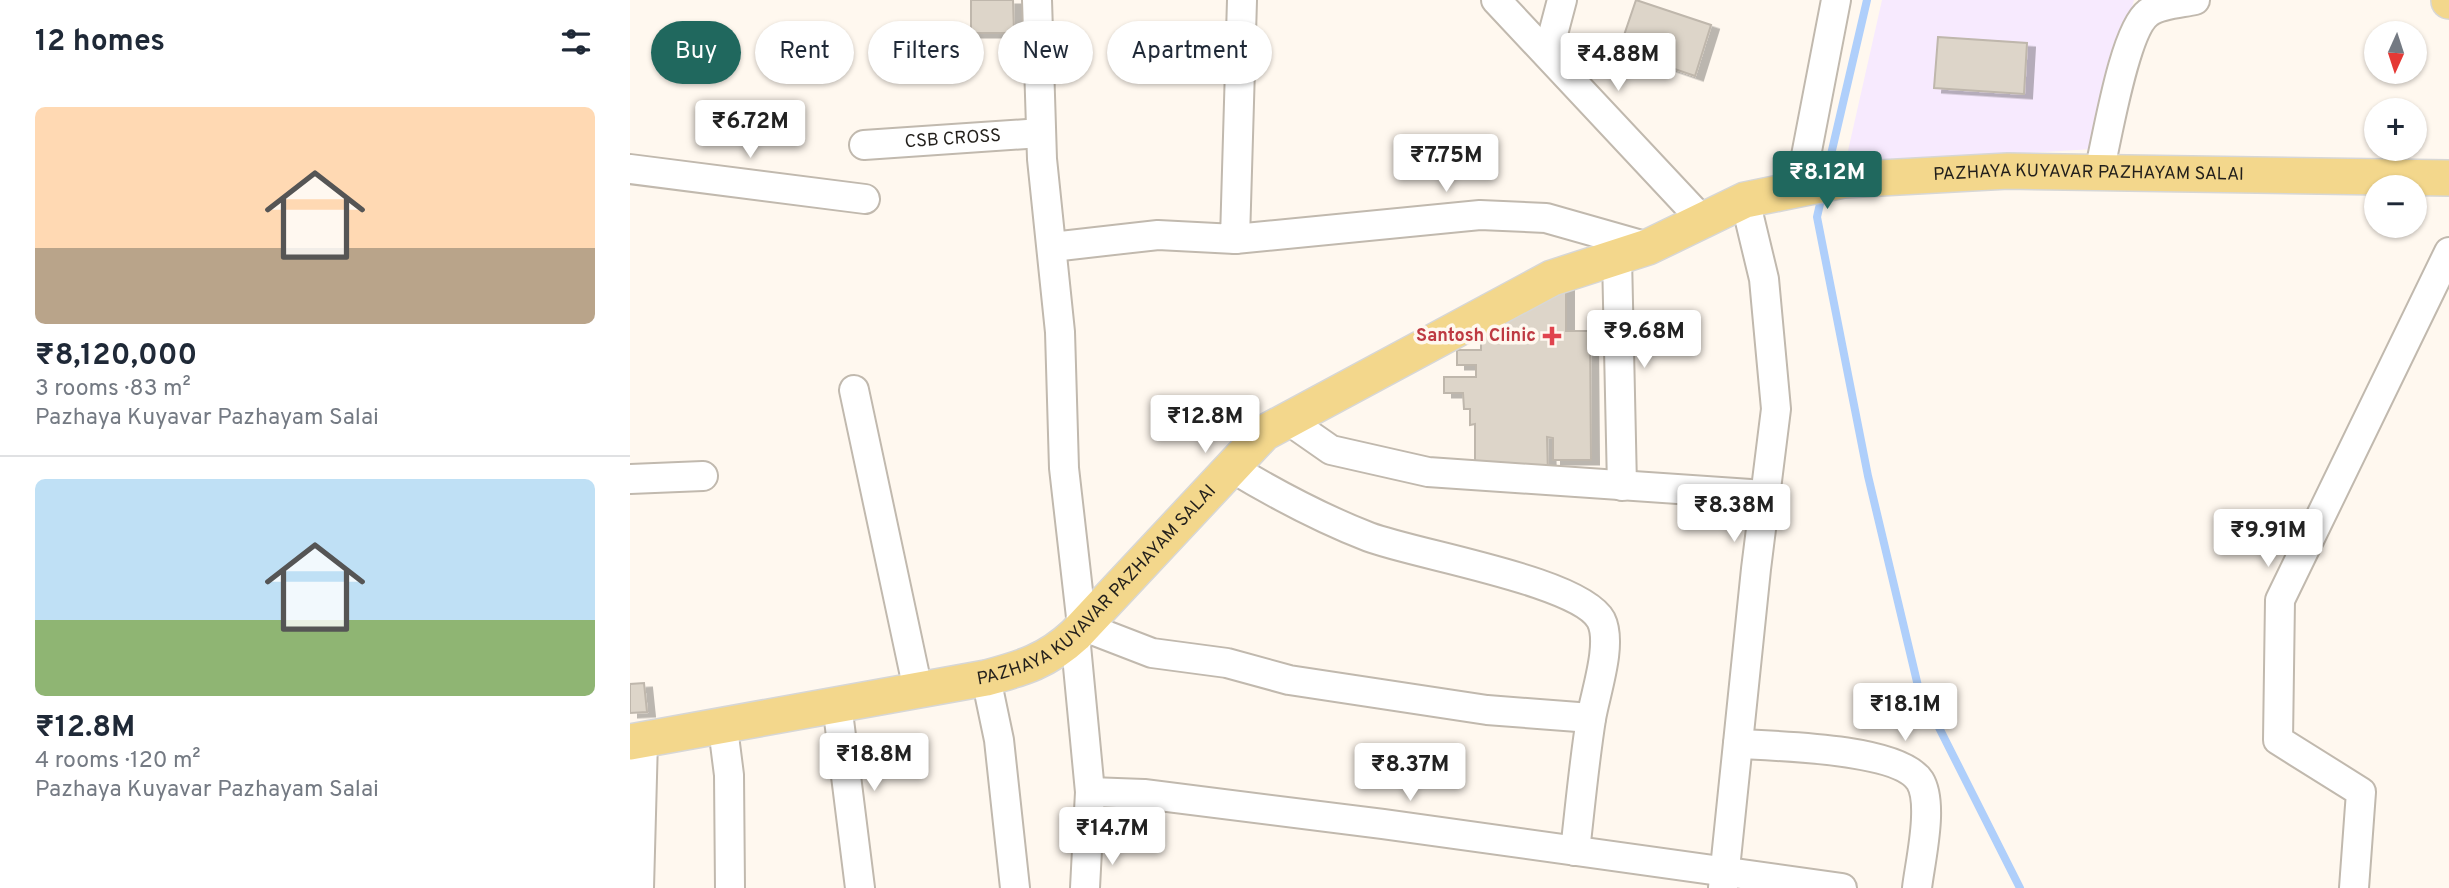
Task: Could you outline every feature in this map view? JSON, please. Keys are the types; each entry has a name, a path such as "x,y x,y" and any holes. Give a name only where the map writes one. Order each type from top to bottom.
{"main road":[{"name":"PAZHAYA KUYAVAR PAZHAYAM SALAI","path":"637,741 723,728 837,704 986,678 1053,656 1264,433 1552,278 1632,252 1745,200 1844,180 2008,171 2449,178"}],"street":[{"path":"1037,0 1041,133 1060,332 1064,468 1090,792 1086,888"},
{"path":"1235,239 1242,0"},
{"path":"1496,0 1703,221"},
{"path":"1548,53 1562,0"},
{"path":"1800,187 1836,0"},
{"path":"2099,172 2126,58 2136,28 2149,12 2195,0"},
{"name":"CSB CROSS","path":"864,145 1041,133"},
{"path":"630,169 865,199"},
{"path":"1724,881 1776,410 1764,279 1745,200"},
{"path":"1052,247 1158,235 1235,239 1480,215 1546,218 1632,252 1622,486"},
{"path":"2354,888 2361,792 2278,740 2280,600 2449,252"},
{"path":"854,390 918,690"},
{"path":"1288,421 1331,450 1428,472 1765,495"},
{"path":"1232,468 1298,508 1372,538 1555,587 1587,603 1602,621 1604,648 1591,718 1575,851"},
{"path":"630,479 703,476"},
{"path":"1079,631 1152,653 1227,663 1289,680 1487,710 1591,718"},
{"path":"986,678 999,740 1015,888"},
{"path":"837,704 860,888"},
{"path":"723,728 729,775 730,888"},
{"path":"637,741 639,888"},
{"path":"1738,744 1826,749 1887,762 1908,771 1920,782 1926,809 1917,888"},
{"path":"1090,792 1144,794 1575,851 1724,881 1842,888"}],"shaded area":[{"path":"1882,0 2134,0 2093,149 1845,164"}],"building":[{"path":"971,0 1013,0 1014,21 998,21 998,33 984,33 984,21 971,21"},
{"path":"1636,0 1711,25 1695,76 1619,50"},
{"path":"1938,37 2027,43 2024,94 1934,88"},
{"path":"1566,281 1566,331 1590,331 1591,460 1553,460 1553,438 1547,437 1548,474 1475,468 1475,424 1470,425 1470,409 1464,409 1463,393 1444,393 1444,377 1476,377 1476,365 1457,365 1457,350 1481,350 1481,330 1494,330 1497,312"},
{"path":"644,683 647,712 630,713 630,684"}],"waterway":[{"path":"1826,176 1867,0"},
{"path":"1822,195 1817,217 1868,476 1918,686 2020,888"}],"place":[{"name":"Santosh Clinic","path":"1552,336"}]}
